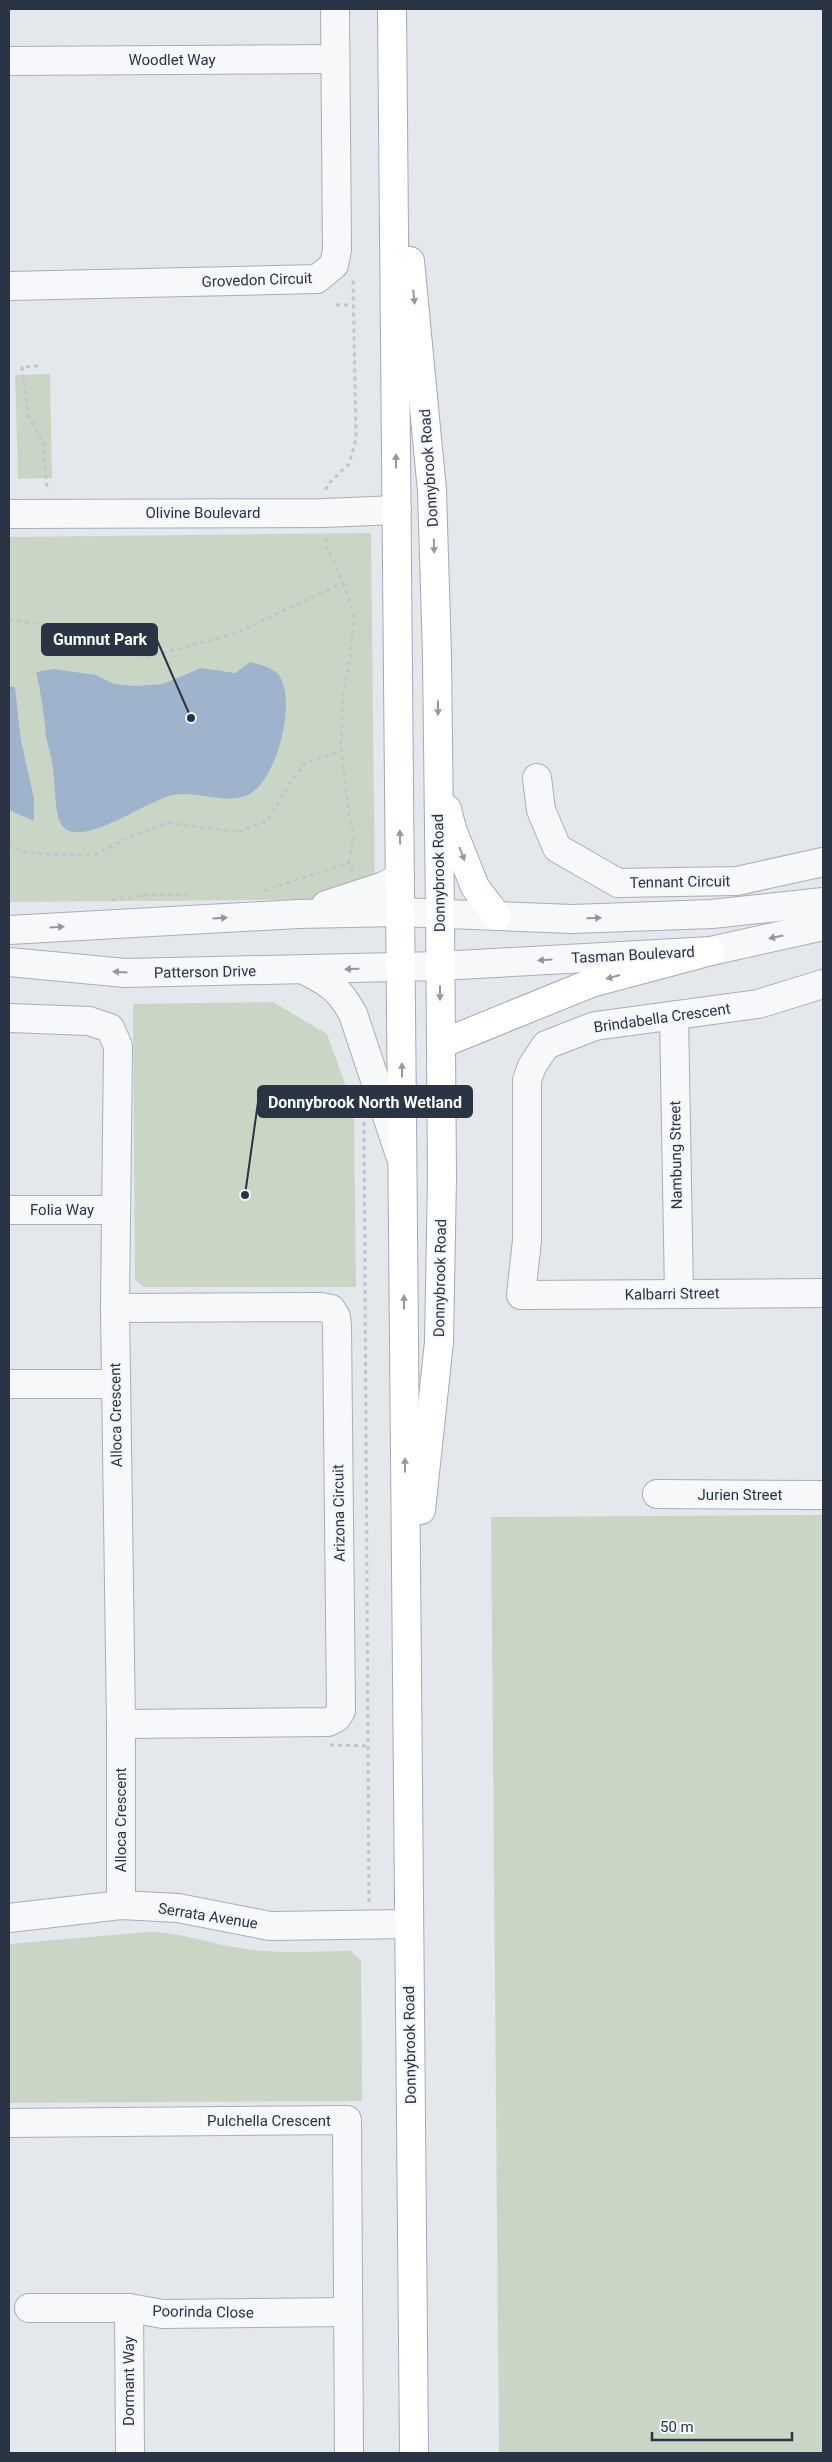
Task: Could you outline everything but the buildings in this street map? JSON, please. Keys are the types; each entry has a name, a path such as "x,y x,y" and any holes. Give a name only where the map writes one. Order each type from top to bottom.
{"main road":[{"name":"Donnybrook Road","path":"392,9 414,2453"},
{"name":"Donnybrook Road","path":"393,109 432,491 440,913 439,1342 407,1636"},
{"path":"438,774 452,829 475,887 498,916"},
{"path":"441,1044 591,983 711,951"}],"street":[{"name":"Grovedon Circuit","path":"9,286 317,279 334,265 337,250 335,9"},
{"name":"Woodlet Way","path":"9,61 335,59"},
{"name":"Olivine Boulevard","path":"9,514 324,513 397,510"},
{"name":"Tennant Circuit","path":"537,778 541,810 557,848 618,883 737,881 823,862"},
{"path":"298,914 384,886 400,877"},
{"path":"9,930 298,914 400,912 572,919 665,916 712,914 823,902"},
{"name":"Tasman Boulevard","path":"401,968 711,951 823,926"},
{"name":"Patterson Drive","path":"9,962 125,972 306,971 401,968"},
{"path":"306,971 329,982 343,996 353,1014 403,1166"},
{"name":"Brindabella Crescent","path":"521,1295 527,1240 527,1080 532,1066 546,1045 595,1026 758,1004 823,984"},
{"name":"Nambung Street","path":"674,1016 679,1294"},
{"name":"Alloca Crescent","path":"9,1018 89,1021 110,1028 118,1046 114,1308 121,1724 121,1905"},
{"name":"Folia Way","path":"9,1210 116,1210"},
{"name":"Kalbarri Street","path":"521,1295 823,1293"},
{"name":"Arizona Circuit","path":"114,1308 321,1307 331,1309 336,1317 337,1326 341,1711 336,1718 328,1722 121,1724"},
{"path":"9,1384 115,1384"},
{"name":"Jurien Street","path":"657,1494 823,1496"},
{"name":"Serrata Avenue","path":"9,1918 121,1905 178,1908 270,1926 408,1924"},
{"name":"Pulchella Crescent","path":"9,2123 346,2120 349,2453"},
{"name":"Poorinda Close","path":"29,2308 129,2308 163,2314 348,2312"},
{"name":"Dormant Way","path":"129,2308 130,2453"}],"path":[{"path":"349,862 354,836 348,809 341,751 343,695 350,659 354,615 343,583 327,547 324,513 327,485 349,464 356,439 353,275"},
{"path":"336,305 353,305"},
{"path":"38,366 22,367 28,414 43,443 47,489 56,489"},
{"path":"9,620 39,624 91,649 147,657 234,634 343,583"},
{"path":"9,844 27,853 91,856 136,834 168,823 239,832 268,820 290,783 306,763 341,751"},
{"path":"364,1118 369,1924"}],"green space":[{"path":"50,374 52,478 18,479 15,375"},
{"path":"371,533 375,899 9,902 9,537"},
{"path":"273,1002 327,1034 354,1109 356,1287 144,1287 135,1280 133,1004"},
{"path":"823,1515 823,2453 499,2453 491,1517"},
{"path":"148,1932 185,1936 259,1951 351,1951 361,1961 362,2101 9,2103 9,1944"}],"water":[{"path":"250,662 268,668 278,674 284,686 286,701 285,720 276,757 268,774 258,787 248,795 230,799 192,794 170,796 90,831 77,832 67,830 58,818 52,765 36,672 54,669 96,675 114,684 135,686 163,684 201,668 235,673"},
{"path":"9,686 15,687 21,741 34,798 34,821 9,810"}],"place":[{"name":"Gumnut Park","path":"191,718"},
{"name":"Donnybrook North Wetland","path":"245,1195"}]}
